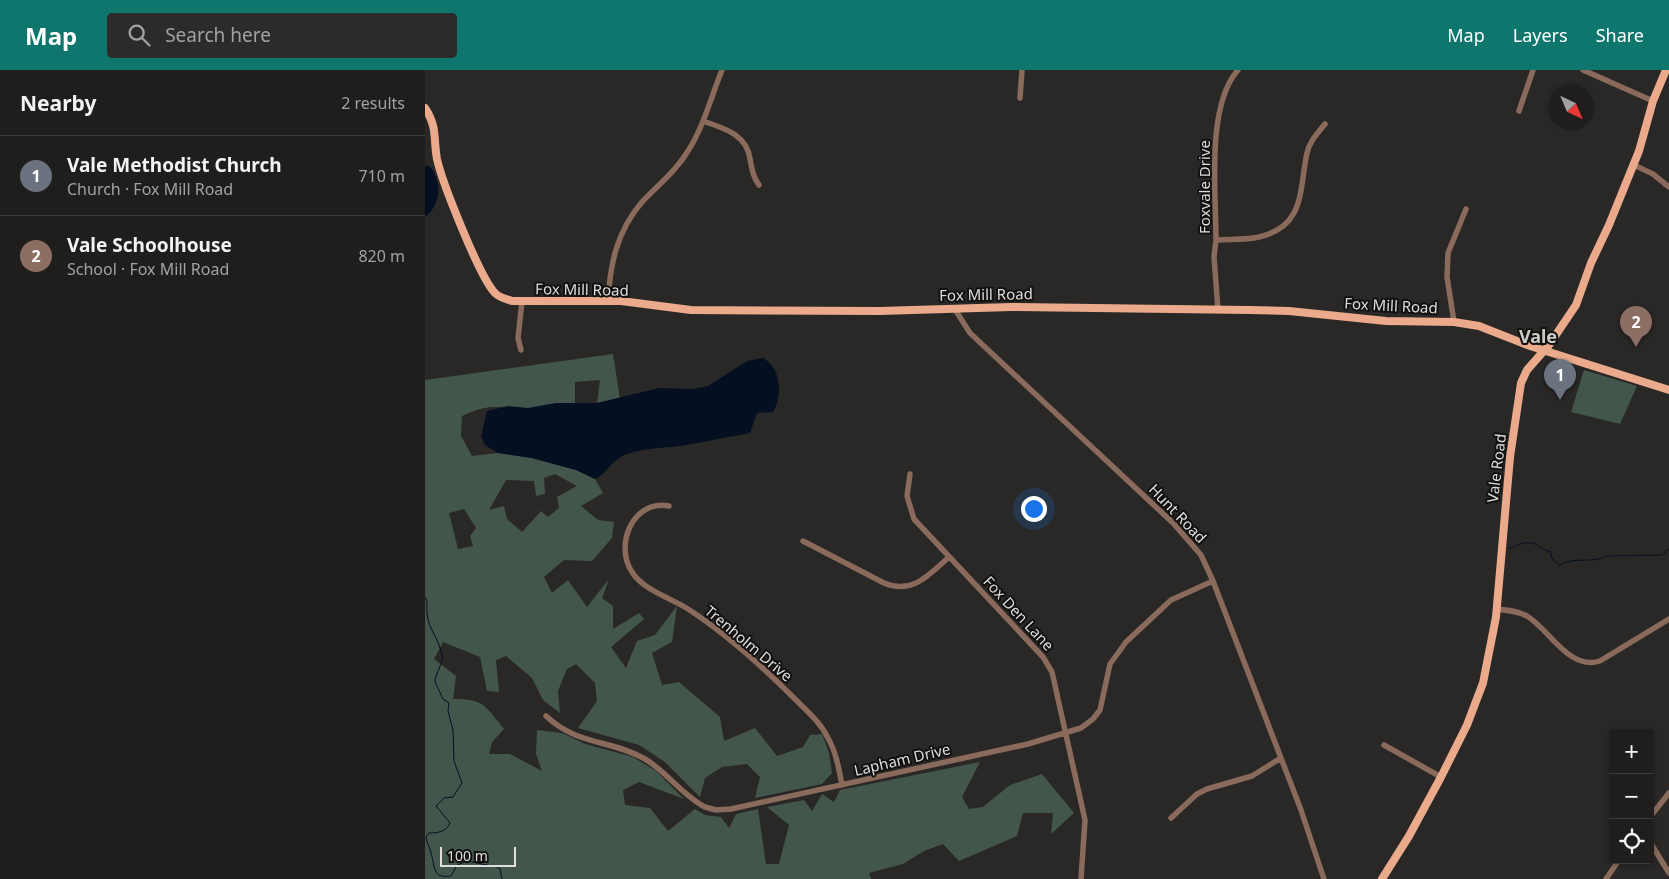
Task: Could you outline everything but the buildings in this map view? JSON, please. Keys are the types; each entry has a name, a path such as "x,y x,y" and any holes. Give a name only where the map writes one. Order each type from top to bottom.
{"main road":[{"name":"Vale Road","path":"1385,878 1441,777 1467,725 1483,683 1492,645 1510,456 1519,393 1527,370 1544,351 1576,305 1591,263 1634,165 1653,101 1666,70"},
{"name":"Fox Mill Road","path":"425,108 435,129 439,167 485,276 498,296 522,301 608,301 691,310 880,311 954,308 1289,311 1386,320 1454,322 1479,326 1544,351 1669,390"}],"street":[{"path":"608,301 611,267 621,235 639,207 677,166 697,136 722,70"},
{"path":"1020,98 1022,70"},
{"name":"Foxvale Drive","path":"1218,310 1214,258 1216,240 1217,119 1226,88 1238,70"},
{"path":"1519,111 1533,70"},
{"path":"1583,70 1653,101"},
{"path":"703,120 731,131 739,137 748,149 752,172 759,185"},
{"path":"1216,240 1258,237 1286,223 1301,200 1307,152 1313,139 1325,124"},
{"path":"1634,165 1653,174 1669,188"},
{"path":"1454,322 1447,277 1448,253 1466,209"},
{"path":"521,350 518,338 522,301"},
{"name":"Hunt Road","path":"954,308 970,333 1186,536 1201,555 1213,581 1307,825 1324,879"},
{"name":"Fox Den Lane","path":"910,474 907,496 911,514 1048,664 1055,681 1085,820 1081,879"},
{"name":"Trenholm Drive","path":"669,506 659,505 649,508 638,516 630,527 626,535 625,553 632,572 641,582 675,600 722,633 817,721 829,738 842,785"},
{"path":"803,541 884,582 898,587 908,587 921,582 949,557"},
{"name":"Lapham Drive","path":"547,716 571,735 624,749 645,759 664,772 692,798 709,808 731,809 1029,744 1067,733 1088,723 1100,710 1110,664 1131,636 1171,600 1213,581"},
{"path":"1496,609 1514,611 1528,617 1571,656 1589,663 1600,660 1669,619"},
{"path":"1384,745 1441,777"},
{"path":"1171,818 1193,796 1207,789 1252,776 1281,758"},
{"path":"1654,812 1669,792"},
{"path":"1654,849 1669,873"},
{"path":"1606,879 1616,864"}],"green space":[{"path":"613,354 620,399 597,403 600,380 575,382 575,404 481,409 462,416 461,436 472,456 498,453 532,458 576,470 595,479 603,493 581,506 598,520 614,522 612,538 592,561 564,560 544,577 552,593 568,580 587,607 609,579 602,598 613,606 613,629 639,613 644,619 611,647 626,668 637,641 655,635 677,606 672,642 652,653 662,685 679,682 720,717 724,741 755,728 777,756 803,747 810,735 822,734 829,753 832,773 822,784 755,798 760,777 747,764 722,767 705,778 700,797 665,762 639,745 578,728 597,701 595,683 576,664 567,669 558,691 560,713 543,700 532,678 506,656 496,660 499,692 487,691 480,657 443,642 434,659 456,676 453,699 478,702 488,709 504,729 492,742 489,754 510,754 542,771 536,754 537,730 562,733 585,744 633,757 656,771 684,799 639,782 623,790 625,805 650,808 668,831 695,809 705,815 721,817 729,828 736,814 758,809 766,864 779,864 789,825 767,807 804,800 812,811 822,794 834,802 840,790 980,762 962,797 969,809 983,807 1010,785 1042,774 1074,813 1051,834 1053,813 1023,813 1017,836 959,861 943,844 924,851 903,864 869,873 871,879 425,879 425,380","holes":["555,474 577,486 557,497 559,508 548,517 541,511 522,532 507,519 504,506 489,510 506,480 534,481 536,496 545,494 544,478","464,509 476,528 470,536 473,546 458,549 449,513"]},
{"path":"1584,370 1637,386 1620,424 1571,412"}],"water":[{"path":"428,165 436,177 438,192 434,206 425,217 425,167"},
{"path":"763,358 774,368 777,375 779,382 778,398 773,412 757,413 750,433 681,446 647,449 627,454 595,479 576,470 532,458 498,453 485,445 481,437 487,411 508,406 528,408 556,403 597,403 659,388 693,389 708,386 747,361"}],"waterway":[{"path":"1508,549 1524,543 1535,544 1550,551 1552,559 1560,565 1565,562 1595,560 1607,556 1662,555 1669,549"},
{"path":"425,597 428,618 442,655 442,661 435,682 443,699 449,703 448,711 453,730 454,761 462,783 453,797 444,798 436,806 450,823 441,831 429,833 426,839 435,870 440,876 451,876 457,865 467,861 497,867 500,869 502,879"}],"place":[{"name":"Vale Schoolhouse","path":"1636,347"},
{"name":"Vale Methodist Church","path":"1560,400"}],"district":[{"name":"Vale","path":"1538,336"}]}
